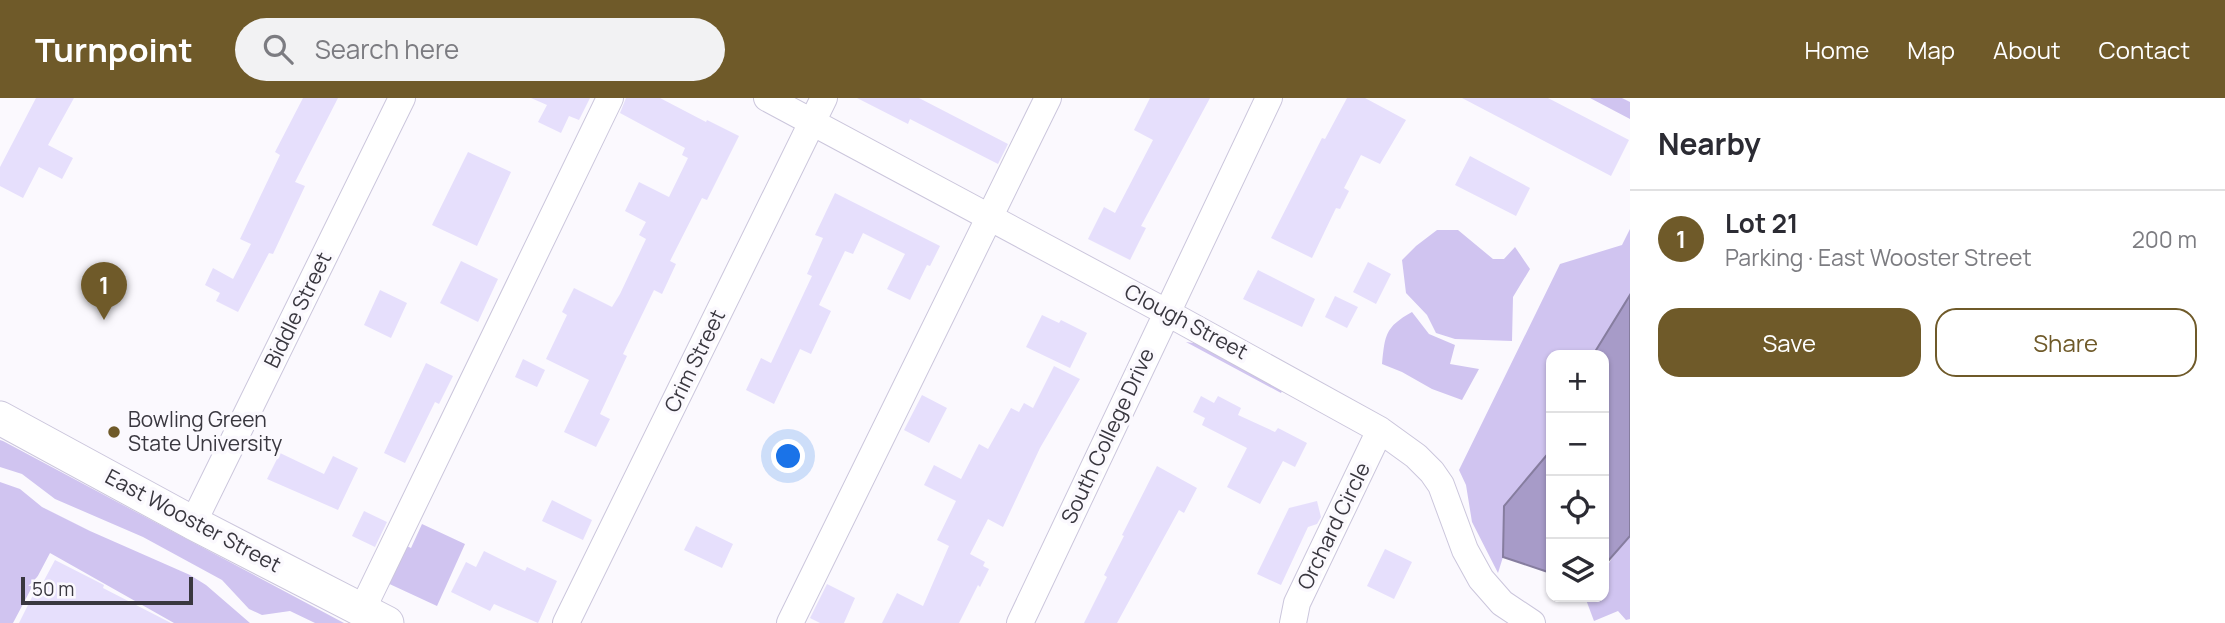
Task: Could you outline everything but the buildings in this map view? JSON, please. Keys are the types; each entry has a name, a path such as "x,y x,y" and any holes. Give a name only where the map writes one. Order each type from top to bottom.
{"main road":[{"name":"East Wooster Street","path":"0,418 193,523 375,616"}],"street":[{"name":"Biddle Street","path":"193,523 402,98"},
{"path":"375,616 610,98"},
{"name":"Clough Street","path":"767,98 1380,430 1416,456 1432,472 1441,485 1465,550 1481,579 1502,603 1532,623"},
{"name":"Crim Street","path":"566,623 824,98"},
{"path":"790,623 1048,98"},
{"name":"South College Drive","path":"1020,623 1269,98"},
{"name":"Orchard Circle","path":"1293,623 1297,603 1380,430"}],"shaded area":[{"path":"1590,98 1622,98 1630,102 1630,119"},
{"path":"1630,229 1630,295 1596,350 1546,350 1546,456 1504,506 1503,557 1498,573 1472,522 1466,485 1459,470 1560,264 1622,245"},
{"path":"1437,230 1458,230 1493,259 1504,259 1515,247 1530,269 1513,297 1512,341 1455,339 1436,333 1427,315 1406,293 1402,260"},
{"path":"1630,295 1630,536 1609,560 1609,350 1596,350"},
{"path":"1412,312 1429,334 1455,345 1450,364 1479,369 1462,400 1432,389 1382,364 1384,346 1391,327"},
{"path":"1186,342 1201,344 1283,389 1281,393"},
{"path":"0,440 344,623 315,623 290,611 262,615 249,609 222,580 143,537 55,499 22,474 0,467"},
{"path":"1546,456 1546,571 1503,557 1504,506"},
{"path":"0,482 20,489 42,507 90,531 190,575 206,585 250,623 174,623 50,553 13,623 0,623"},
{"path":"422,524 465,544 437,606 383,581 400,543 411,548"},
{"path":"1630,536 1630,619 1626,620 1618,611 1594,621 1587,602 1609,602 1609,563"}],"place":[{"name":"Lot 21","path":"104,320"},
{"name":"Bowling Green State University","path":"114,432"}]}
